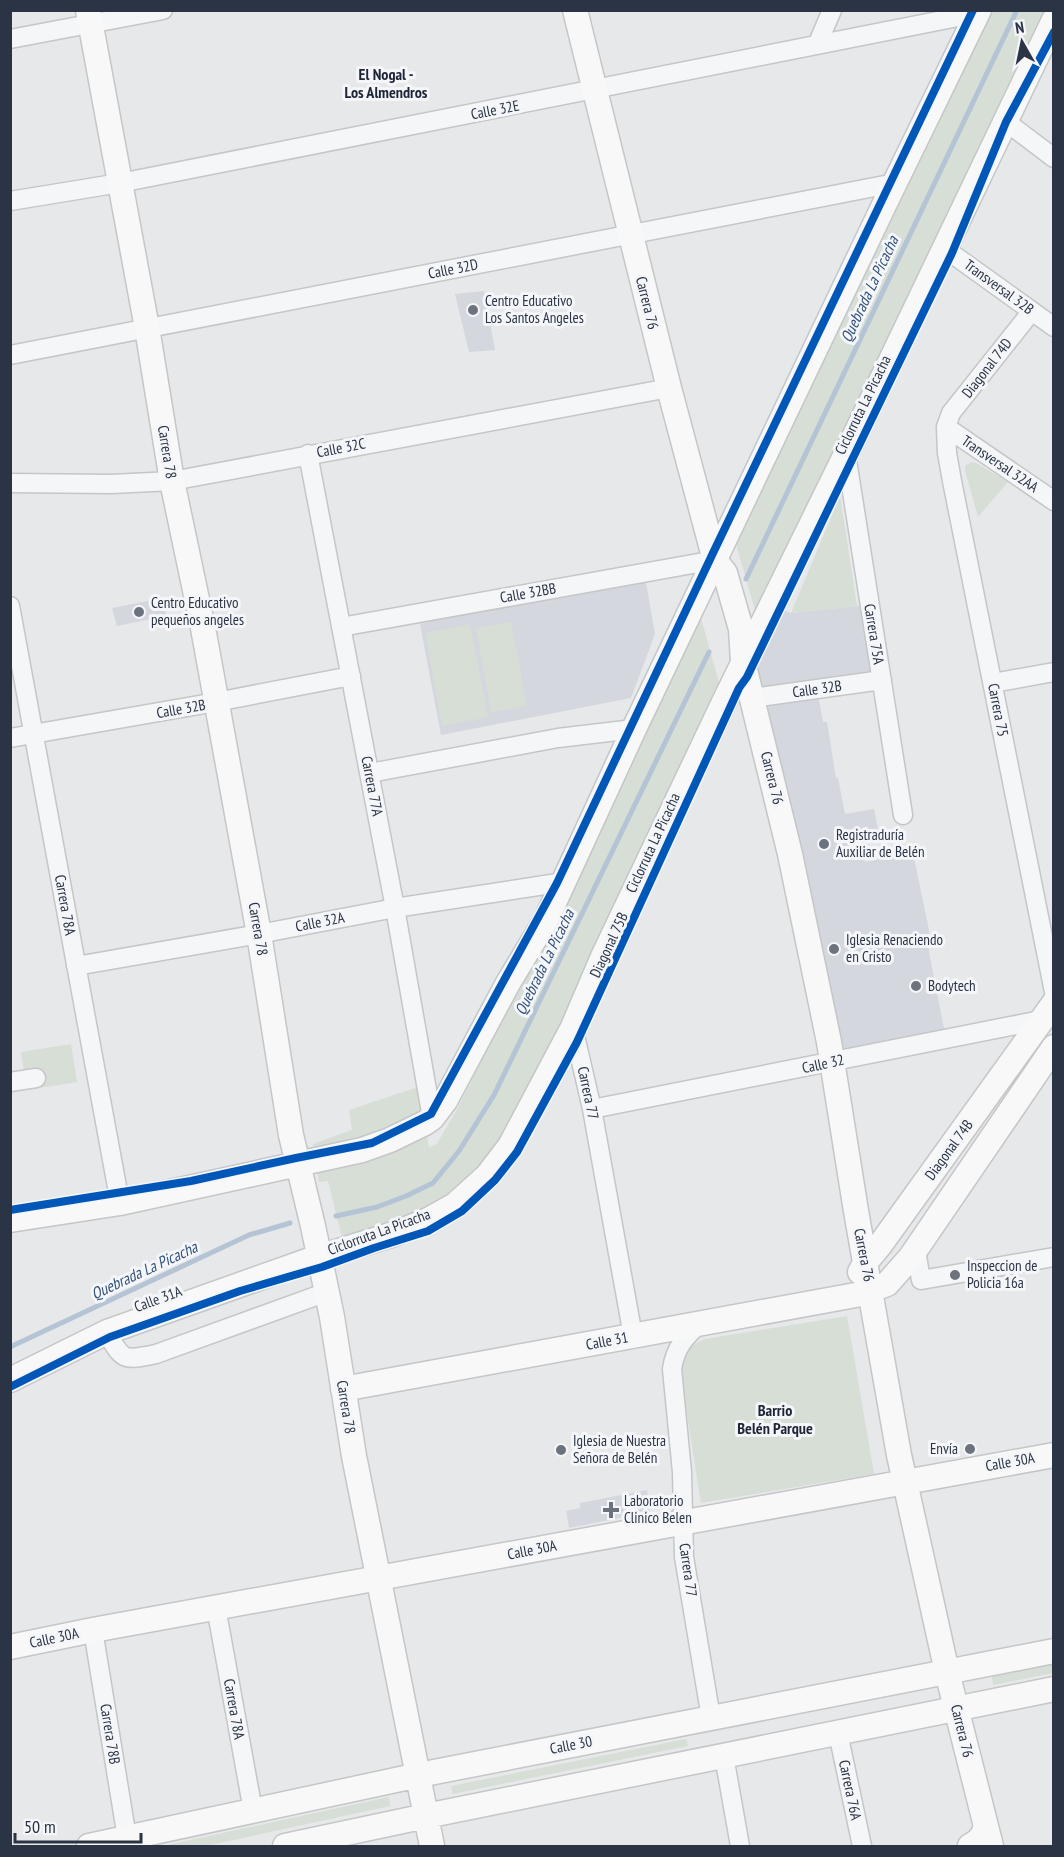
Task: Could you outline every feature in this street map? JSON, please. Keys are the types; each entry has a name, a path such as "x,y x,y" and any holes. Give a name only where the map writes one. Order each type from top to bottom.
{"street":[{"path":"10,39 89,17 163,10"},
{"name":"Carrera 76","path":"575,10 715,572 739,645 790,854 829,1042 899,1455 947,1671 991,1846"},
{"path":"816,45 832,10"},
{"path":"10,1220 120,1203 362,1150 390,1140 432,1118 445,1101 508,983 546,920 634,729 715,572 895,183 979,12"},
{"name":"Calle 32E","path":"10,201 120,183 979,12"},
{"name":"Carrera 78","path":"89,17 147,328 172,481 259,934 291,1135 327,1292 378,1578 432,1846"},
{"name":"Diagonal 75B","path":"320,1258 394,1234 428,1220 454,1205 488,1176 510,1146 573,1028 739,645 846,454 1053,20"},
{"path":"1005,121 1053,158"},
{"name":"Calle 32D","path":"10,355 895,183"},
{"name":"Transversal 32B","path":"944,248 1053,327"},
{"name":"Diagonal 74D","path":"946,427 951,413 1032,311"},
{"name":"Calle 32C","path":"10,483 111,484 172,481 669,388"},
{"name":"Transversal 32AA","path":"946,427 1053,501"},
{"name":"Carrera 75","path":"946,427 947,453 952,480 1053,992"},
{"name":"Carrera 77A","path":"308,454 370,773 432,1118"},
{"name":"Carrera 75A","path":"846,454 903,814"},
{"name":"Calle 32BB","path":"341,627 715,572"},
{"name":"Carrera 78A","path":"10,606 120,1203"},
{"path":"993,683 1053,672"},
{"name":"Calle 32B","path":"10,738 351,676"},
{"name":"Calle 32B","path":"752,698 882,680"},
{"path":"370,773 558,738 634,729"},
{"name":"Calle 32A","path":"76,966 395,908 564,882"},
{"name":"Calle 32","path":"592,1109 1039,1021"},
{"name":"Diagonal 74B","path":"843,1297 1039,1021"},
{"name":"Carrera 77","path":"573,1028 592,1109 633,1336"},
{"name":"Diagonal 74B","path":"871,1291 887,1284 916,1250 1053,1047"},
{"path":"10,1082 36,1078"},
{"path":"856,1211 883,1221 895,1220 901,1216"},
{"path":"916,1250 921,1280 1053,1257"},
{"name":"Calle 31A","path":"10,1380 107,1332 320,1258"},
{"name":"Calle 31","path":"343,1389 871,1291"},
{"path":"107,1332 119,1352 126,1358 138,1358 156,1354 327,1292"},
{"name":"Carrera 77","path":"700,1323 684,1338 674,1358 672,1369 682,1472 684,1557 711,1718"},
{"name":"Calle 30A","path":"10,1647 216,1607 1053,1455"},
{"name":"Carrera 78A","path":"216,1607 254,1811"},
{"name":"Carrera 78B","path":"93,1630 127,1838"},
{"name":"Calle 30","path":"89,1846 418,1775 1053,1651"},
{"path":"285,1846 1053,1689"},
{"name":"Carrera 76A","path":"838,1732 862,1846"},
{"path":"724,1756 740,1846"},
{"path":"970,1846 983,1836 986,1829 985,1823"}],"shaded area":[{"path":"979,11 1053,11 760,627 731,527"},
{"name":"Centro Educativo Los Santos Angeles","path":"484,291 495,350 469,352 455,294"},
{"path":"972,462 1008,482 978,517 965,470 965,466"},
{"path":"840,496 857,606 791,613"},
{"path":"645,577 655,634 631,698 441,735 420,624"},
{"name":"Centro Educativo pequeños angeles","path":"163,598 166,616 117,626 112,608"},
{"path":"696,600 724,700 544,1081 454,1204 345,1250 328,1181 319,1182 313,1144 352,1130 349,1110 418,1087 429,1147 437,1144 472,1079"},
{"path":"771,605 791,613 857,606 870,607 882,680 817,689 823,722 827,722 836,778 838,778 845,814 874,809 880,839 862,843 865,862 913,853 929,930 929,952 946,1039 831,1061 743,662"},
{"path":"511,622 527,705 491,713 476,628"},
{"path":"470,624 488,717 442,726 425,633"},
{"path":"71,1044 77,1082 27,1090 21,1052"},
{"path":"847,1316 874,1474 701,1503 679,1363 689,1347 705,1339"},
{"name":"Laboratorio Clinico Belen","path":"647,1490 650,1512 569,1528 566,1511 580,1508 580,1503"},
{"path":"1053,1664 1053,1673 993,1685 992,1676"},
{"path":"686,1739 688,1746 453,1794 451,1786"},
{"path":"389,1797 390,1806 206,1846 163,1846"}],"waterway":[{"name":"Quebrada La Picacha","path":"746,579 1017,10"},
{"name":"Quebrada La Picacha","path":"336,1216 377,1207 433,1183 459,1151 494,1095 709,652"},
{"name":"Quebrada La Picacha","path":"10,1347 249,1235 290,1223"}],"cycle path":[{"path":"10,1210 191,1181 372,1143 431,1114 557,883 973,10"},
{"name":"Ciclorruta La Picacha","path":"10,1387 110,1337 240,1291 322,1267 428,1231 462,1211 495,1180 517,1152 577,1042 739,688 747,677 952,253 1006,122 1054,32"}],"place":[{"name":"Centro Educativo Los Santos Angeles","path":"473,310"},
{"name":"Centro Educativo pequeños angeles","path":"139,612"},
{"name":"Registraduría Auxiliar de Belén","path":"824,844"},
{"name":"Iglesia Renaciendo en Cristo","path":"834,949"},
{"name":"Bodytech","path":"916,986"},
{"name":"Inspeccion de Policia 16a","path":"955,1275"},
{"name":"Envía","path":"970,1449"},
{"name":"Iglesia de Nuestra Señora de Belén","path":"561,1450"},
{"name":"Laboratorio Clinico Belen","path":"611,1510"}],"district":[{"name":"El Nogal - Los Almendros","path":"386,83"},
{"name":"Barrio Belén Parque","path":"775,1419"}]}
